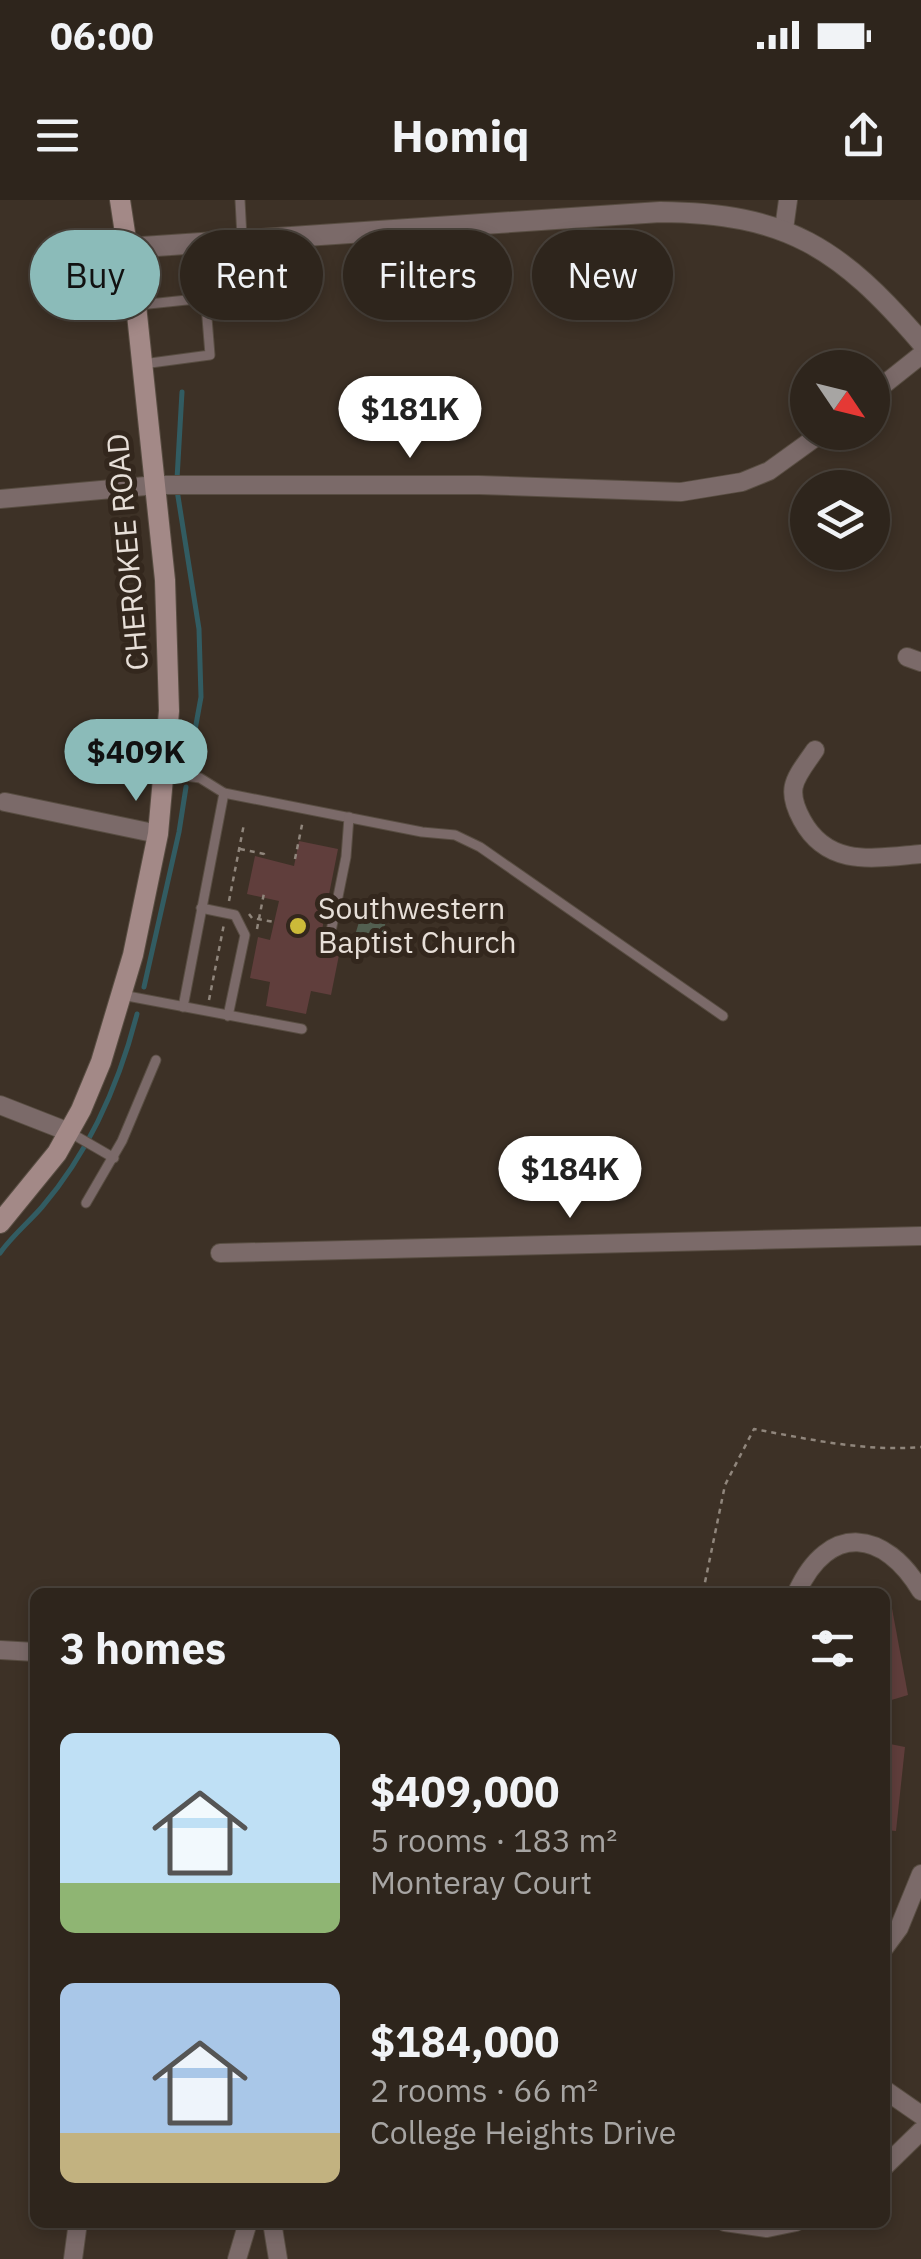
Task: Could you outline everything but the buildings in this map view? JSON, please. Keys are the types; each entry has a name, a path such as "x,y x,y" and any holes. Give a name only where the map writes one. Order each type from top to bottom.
{"main road":[{"name":"CHEROKEE ROAD","path":"120,200 125,230"},
{"name":"CHEROKEE ROAD","path":"0,1223 69,1132 100,1062 122,995 158,834 170,712 168,646 157,485 137,320"}],"street":[{"path":"784,229 788,200"},
{"path":"323,232 660,206 730,216 784,229 826,250 874,290 921,342"},
{"path":"890,380 921,355"},
{"path":"0,499 157,485 479,485 681,492 728,485 769,471 799,450"},
{"path":"815,750 792,783 792,800 815,841 830,851 868,858 921,854"},
{"path":"5,802 158,834"},
{"path":"0,1105 69,1132"},
{"path":"220,1254 921,1236"},
{"path":"800,1588 826,1551 854,1542 874,1546 906,1565 921,1590"},
{"path":"0,1650 30,1652"},
{"path":"890,1940 921,1874"},
{"path":"890,2093 921,2115"},
{"path":"890,2161 921,2131"},
{"path":"73,2259 77,2228"},
{"path":"236,2259 246,2228"},
{"path":"273,2228 278,2259"}],"lane":[{"path":"240,200 242,230"},
{"path":"140,364 210,355 208,320"},
{"path":"164,773 200,778 224,793 455,835 480,847 723,1016"},
{"path":"183,1007 224,793"},
{"path":"328,946 346,857 349,818"},
{"path":"202,908 227,908 245,935 228,1016"},
{"path":"122,995 302,1029"},
{"path":"86,1203 114,1158 156,1060"},
{"path":"69,1132 114,1158"}],"path":[{"path":"295,860 306,809"},
{"path":"206,1012 244,824"},
{"path":"239,849 264,854 263,857"},
{"path":"255,938 264,893"},
{"path":"227,908 244,906 252,918 274,922"},
{"path":"704,1588 726,1485 754,1429 896,1450 921,1447"}],"green space":[{"path":"379,907 387,918 377,948 364,958 352,945 363,909"}],"waterway":[{"path":"177,479 182,392"},
{"path":"177,490 199,629 201,697 189,763"},
{"path":"144,987 186,787"},
{"path":"0,1253 59,1186 88,1140 121,1066 137,1014"}],"place":[{"name":"Southwestern Baptist Church","path":"298,926"}]}
